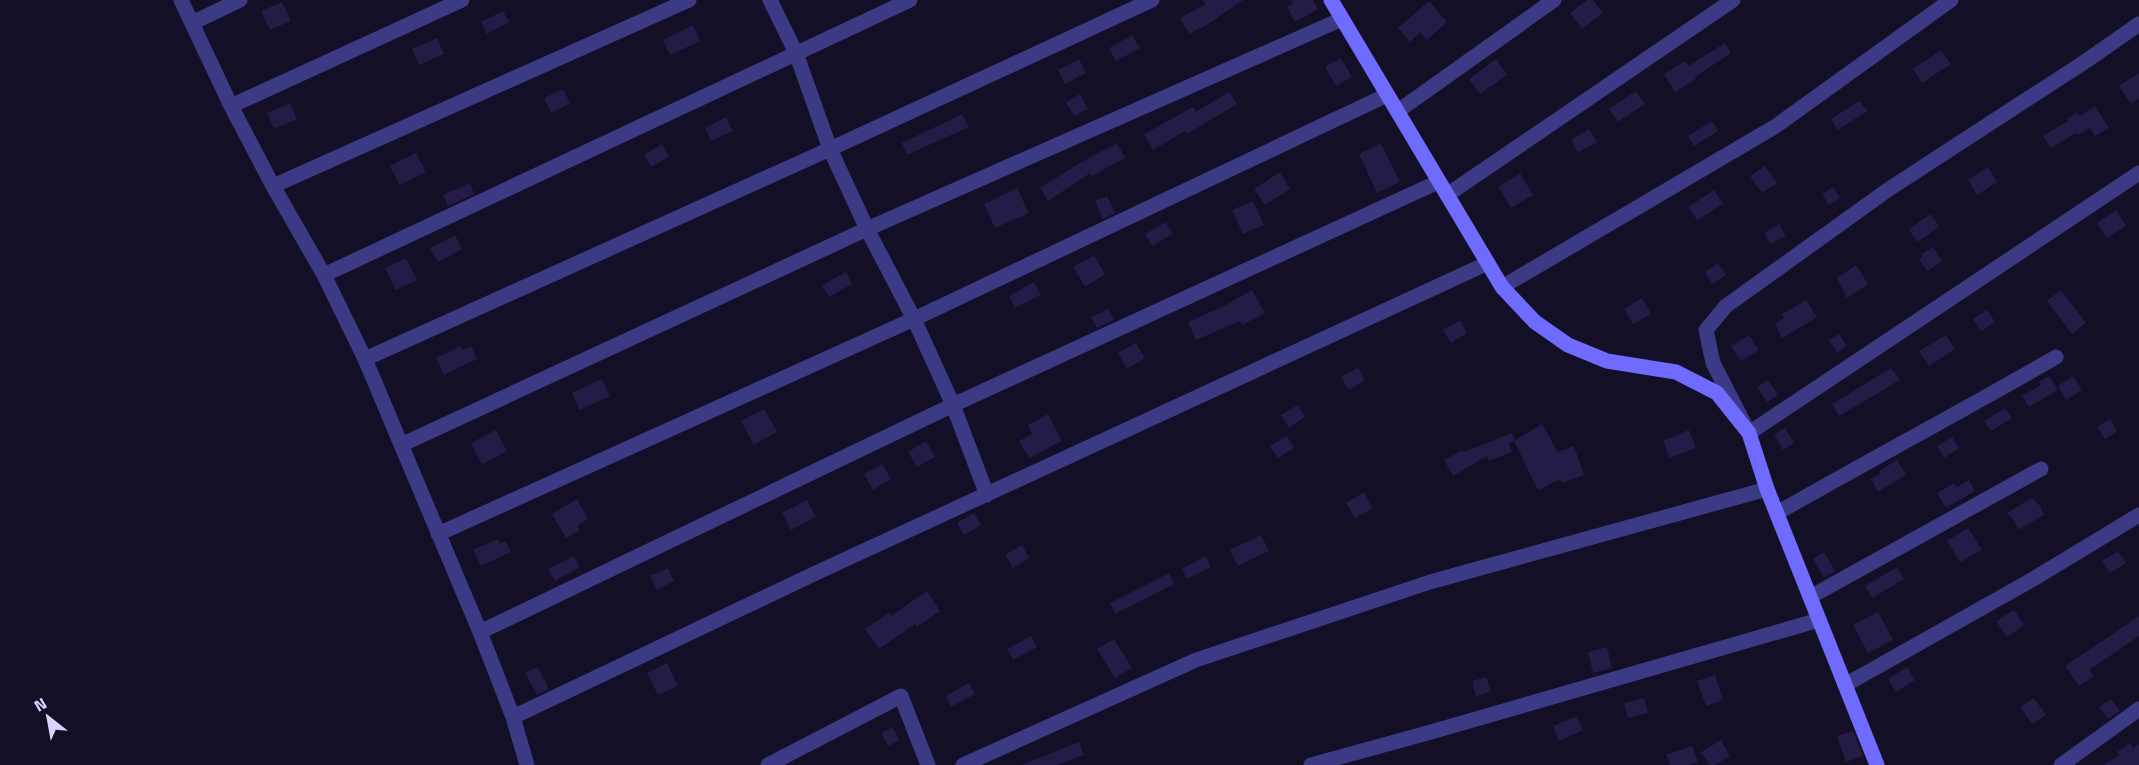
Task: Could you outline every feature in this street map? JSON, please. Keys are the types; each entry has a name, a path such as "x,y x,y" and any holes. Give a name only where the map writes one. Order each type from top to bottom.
{"street":[{"path":"181,0 231,106 324,275 365,359 403,444 480,632 513,717 527,765"},
{"path":"192,23 240,0"},
{"path":"231,106 462,0"},
{"path":"273,186 689,0"},
{"path":"770,0 796,52 830,149 867,229 914,319 953,405 987,495"},
{"path":"324,275 910,0"},
{"path":"365,359 830,149 1152,0"},
{"path":"1331,0 1502,287 1535,322 1568,345 1607,361 1676,372 1717,393 1749,433"},
{"path":"1398,111 1554,0"},
{"path":"1447,195 1733,0"},
{"path":"1502,287 1776,126 1952,0"},
{"path":"403,444 867,229 1342,19"},
{"path":"1877,765 1767,489 1749,433 1713,363 1706,330 1726,306 1889,189 2139,24"},
{"path":"438,534 914,319 1387,95"},
{"path":"1749,433 2139,173"},
{"path":"480,632 953,405 1438,182"},
{"path":"513,717 818,572 1488,263"},
{"path":"1777,513 1869,459 1954,415 2056,357"},
{"path":"1810,597 2041,468"},
{"path":"963,765 1196,660 1430,582 1767,489"},
{"path":"1845,685 2035,578 2139,515"},
{"path":"1311,765 1819,620"},
{"path":"768,765 901,696 928,765"},
{"path":"2061,765 2139,709"}],"building":[{"path":"1203,0 1243,0 1189,34 1180,18 1206,4"},
{"path":"1291,0 1313,0 1318,9 1295,22 1287,7 1293,4"},
{"path":"1587,0 1593,0 1603,13 1582,29 1570,13"},
{"path":"1429,1 1447,22 1427,40 1420,32 1410,42 1398,28"},
{"path":"282,2 291,21 270,30 261,11"},
{"path":"503,11 509,22 487,34 481,22"},
{"path":"693,25 700,41 670,55 663,40"},
{"path":"1132,35 1140,48 1116,61 1109,48"},
{"path":"437,38 444,54 419,65 412,49"},
{"path":"1725,43 1731,53 1675,92 1664,74 1685,61 1688,66"},
{"path":"1941,50 1951,64 1922,83 1913,69"},
{"path":"1341,58 1352,77 1336,86 1325,67"},
{"path":"1079,59 1086,73 1065,84 1058,70"},
{"path":"1496,59 1507,75 1480,94 1469,79"},
{"path":"2139,73 2139,99 2131,104 2119,86"},
{"path":"563,89 570,103 551,113 544,98"},
{"path":"1636,91 1645,104 1618,122 1609,109"},
{"path":"1229,92 1237,104 1187,134 1185,131 1153,150 1144,134 1193,107 1196,112"},
{"path":"1080,94 1088,109 1074,116 1066,102"},
{"path":"1859,101 1868,111 1837,130 1831,119"},
{"path":"290,103 297,119 274,129 267,113"},
{"path":"2095,106 2109,128 2095,136 2090,128 2078,135 2076,133 2051,148 2043,136 2068,121 2067,119 2077,112 2080,116"},
{"path":"962,114 969,127 907,155 902,143"},
{"path":"726,117 733,131 711,141 705,128"},
{"path":"1712,121 1718,131 1694,146 1688,136"},
{"path":"1589,129 1597,142 1578,153 1571,140"},
{"path":"1117,143 1125,158 1092,176 1090,173 1048,201 1040,188"},
{"path":"1381,143 1400,182 1377,193 1359,154"},
{"path":"662,144 669,157 651,167 644,155"},
{"path":"416,153 426,172 400,185 390,166"},
{"path":"1765,166 1777,183 1762,193 1750,176"},
{"path":"1988,167 1997,182 1977,195 1968,180"},
{"path":"1280,172 1290,189 1265,205 1254,189"},
{"path":"1520,173 1533,195 1511,208 1498,187"},
{"path":"470,183 474,194 448,206 443,195"},
{"path":"1833,187 1840,198 1829,205 1822,194"},
{"path":"1017,188 1029,213 995,228 984,204"},
{"path":"1714,190 1723,204 1697,220 1688,207"},
{"path":"1107,196 1115,213 1103,219 1095,201"},
{"path":"1253,201 1264,225 1243,234 1232,210"},
{"path":"2116,210 2126,226 2107,238 2097,223"},
{"path":"1931,214 1939,227 1917,242 1909,229"},
{"path":"1166,222 1173,234 1152,246 1145,234"},
{"path":"1779,224 1786,236 1771,244 1764,233"},
{"path":"455,235 462,249 438,262 430,248"},
{"path":"1933,247 1942,261 1927,271 1919,259 1923,256 1921,254"},
{"path":"1094,255 1105,274 1085,287 1073,267"},
{"path":"406,258 417,280 396,290 385,268"},
{"path":"1718,263 1726,275 1712,284 1705,272"},
{"path":"1856,265 1868,284 1847,298 1837,278"},
{"path":"846,272 852,284 829,297 822,285"},
{"path":"1034,282 1041,295 1015,308 1009,296"},
{"path":"1252,290 1265,313 1242,325 1240,321 1196,340 1188,322"},
{"path":"2061,290 2086,323 2072,334 2047,301"},
{"path":"1642,298 1651,314 1633,324 1624,309"},
{"path":"1806,300 1817,317 1782,338 1775,324 1784,318 1782,314"},
{"path":"1108,309 1114,320 1097,328 1091,317"},
{"path":"1987,310 1995,322 1981,331 1973,319"},
{"path":"1460,320 1467,333 1451,343 1443,330"},
{"path":"1839,334 1847,346 1837,353 1829,340"},
{"path":"1749,335 1759,350 1741,361 1731,346"},
{"path":"1946,335 1955,349 1929,366 1919,351"},
{"path":"1136,343 1145,358 1127,369 1118,353"},
{"path":"461,346 463,350 471,346 477,359 444,375 436,358"},
{"path":"1358,367 1365,380 1349,390 1341,377"},
{"path":"1891,368 1900,380 1839,416 1832,404"},
{"path":"2049,376 2058,390 2029,407 2022,396 2041,385 2039,382"},
{"path":"2073,376 2082,390 2066,400 2058,386"},
{"path":"602,379 610,396 580,410 572,393"},
{"path":"1768,380 1778,395 1767,402 1757,387"},
{"path":"1298,405 1305,417 1289,428 1281,415"},
{"path":"2005,408 2012,418 1991,431 1984,421"},
{"path":"764,409 777,432 754,445 741,421"},
{"path":"1048,414 1062,441 1029,458 1019,441 1032,434 1028,425"},
{"path":"2110,419 2117,431 2105,439 2097,427"},
{"path":"1542,424 1558,452 1574,446 1584,475 1562,483 1560,479 1538,490 1514,441"},
{"path":"1785,428 1794,443 1783,450 1774,434"},
{"path":"496,430 507,451 482,465 471,443"},
{"path":"1689,430 1696,448 1670,458 1663,441"},
{"path":"1512,433 1515,440 1509,444 1512,452 1489,461 1487,456 1453,476 1444,460 1462,450 1464,452"},
{"path":"1287,436 1294,448 1278,458 1270,446"},
{"path":"1952,437 1959,448 1944,458 1937,446"},
{"path":"926,441 935,457 917,467 908,452"},
{"path":"1897,460 1906,475 1878,492 1871,479"},
{"path":"882,464 891,479 873,490 864,474"},
{"path":"1969,480 1975,491 1946,508 1937,493 1954,483 1957,487"},
{"path":"1364,492 1373,508 1355,518 1346,503"},
{"path":"2032,498 2040,506 2044,515 2018,530 2015,521 2007,513"},
{"path":"577,499 588,519 577,526 580,530 566,538 552,514"},
{"path":"807,500 816,517 791,530 782,513"},
{"path":"974,513 981,525 964,535 957,523"},
{"path":"1968,528 1982,550 1960,562 1947,541"},
{"path":"1261,535 1269,551 1238,566 1230,550"},
{"path":"498,539 500,544 506,541 511,552 481,566 473,550"},
{"path":"1022,545 1029,558 1013,568 1005,555"},
{"path":"2118,551 2126,563 2110,573 2102,561"},
{"path":"1824,552 1835,571 1824,578 1813,559"},
{"path":"573,556 580,567 555,581 548,569"},
{"path":"1206,556 1211,567 1187,579 1182,569"},
{"path":"1897,567 1904,579 1872,598 1865,586"},
{"path":"668,568 674,581 657,590 650,576"},
{"path":"1169,573 1174,584 1115,614 1110,603"},
{"path":"927,591 940,611 917,627 915,624 879,649 865,629 889,613 891,616"},
{"path":"2014,610 2024,625 2007,637 1996,621"},
{"path":"1878,612 1893,640 1868,653 1853,625"},
{"path":"2139,616 2139,636 2089,670 2094,676 2079,686 2065,666"},
{"path":"1031,636 1037,647 1013,660 1007,649"},
{"path":"1114,639 1132,668 1115,678 1097,649"},
{"path":"1607,647 1612,668 1593,673 1588,652"},
{"path":"667,663 678,686 658,695 647,673"},
{"path":"538,667 549,689 537,695 525,673"},
{"path":"1907,667 1915,680 1896,692 1888,679"},
{"path":"1715,675 1723,700 1706,706 1697,681"},
{"path":"1486,677 1491,692 1476,696 1472,681"},
{"path":"969,683 975,694 951,707 946,696"},
{"path":"1644,698 1648,713 1628,718 1624,703"},
{"path":"2034,698 2046,715 2032,724 2020,707"},
{"path":"2111,699 2120,711 2108,719 2099,707"},
{"path":"1577,716 1583,730 1559,741 1553,726"},
{"path":"893,727 899,740 888,746 881,733"},
{"path":"1853,731 1863,756 1846,762 1837,736"},
{"path":"1721,740 1730,756 1715,765 1710,765 1701,752"},
{"path":"1079,742 1084,755 1057,765 1021,765"},
{"path":"2130,743 2133,748 2139,744 2139,765 2103,765 2119,755 2117,752"},
{"path":"1692,746 1698,762 1689,765 1670,765 1666,755"}]}
